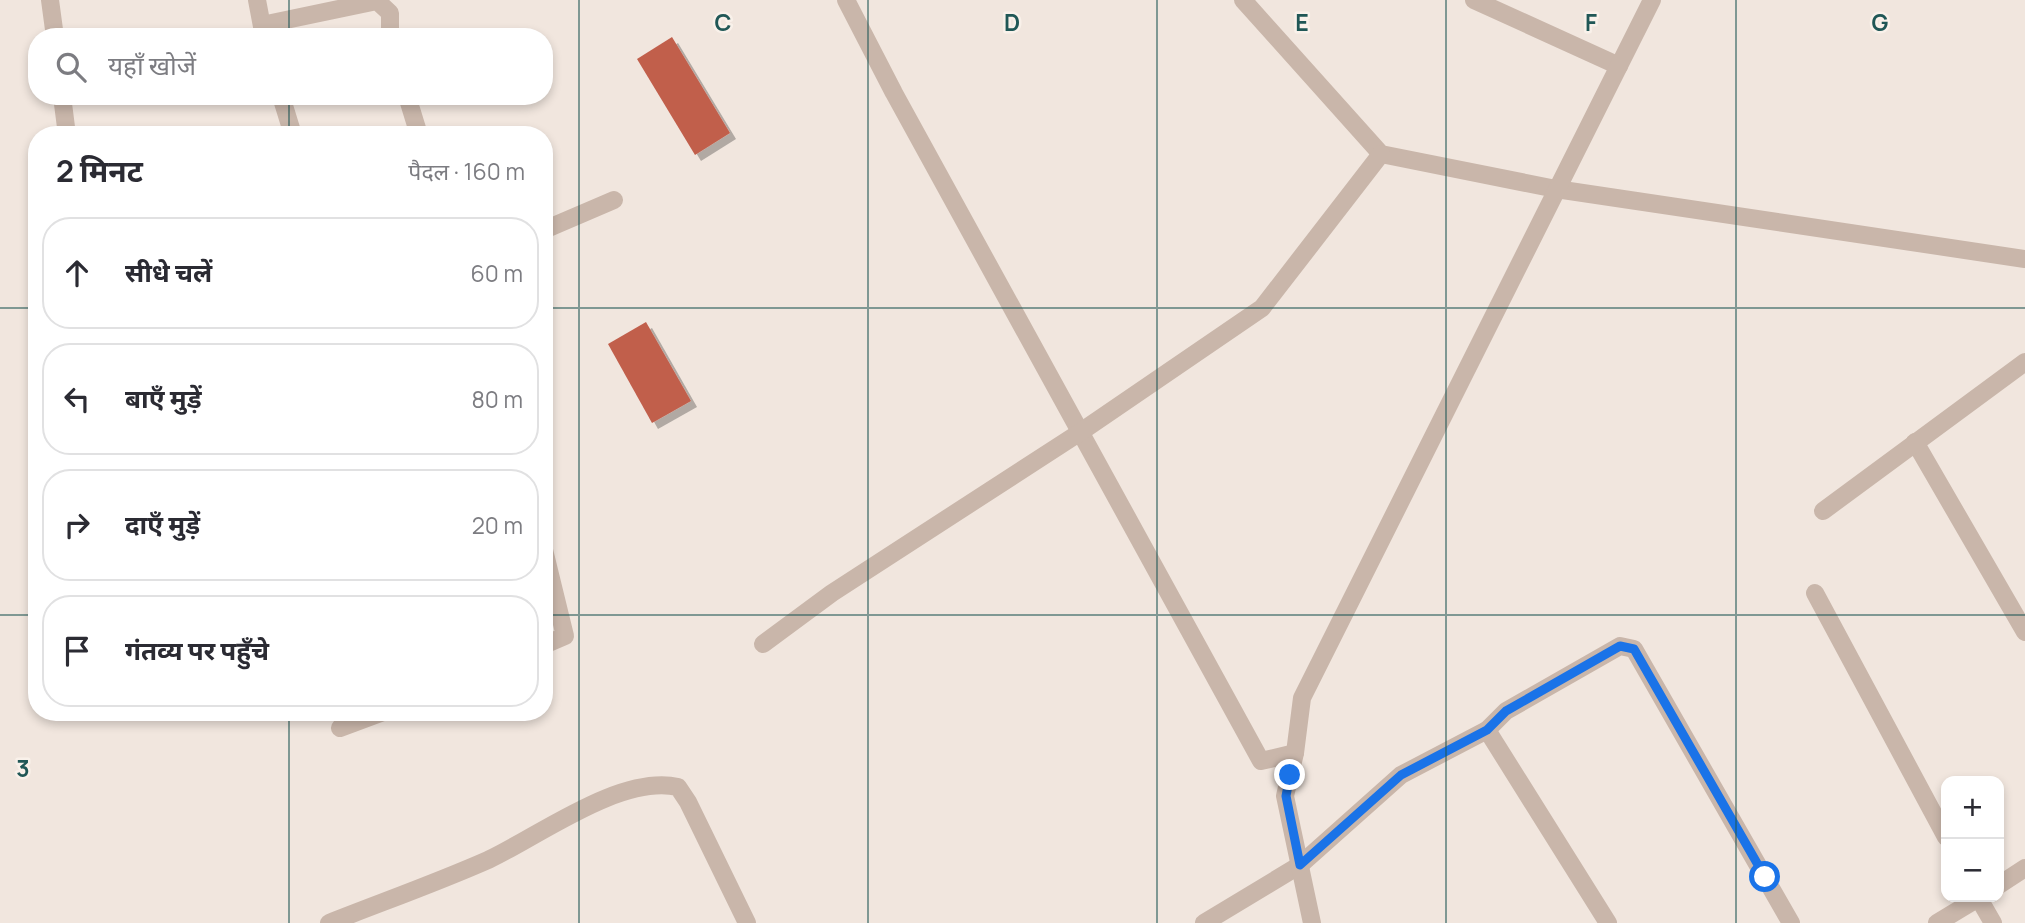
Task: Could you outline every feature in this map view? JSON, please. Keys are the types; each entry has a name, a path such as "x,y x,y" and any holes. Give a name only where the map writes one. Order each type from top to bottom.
{"street":[{"path":"50,0 54,28"},
{"path":"257,0 262,28"},
{"path":"846,0 894,93 1261,761 1295,753"},
{"path":"1243,0 1381,155 1556,189 2025,259"},
{"path":"1474,0 1619,66"},
{"path":"1312,923 1286,796 1302,698 1652,0"},
{"path":"274,28 377,1 390,13 390,28"},
{"path":"63,105 66,126"},
{"path":"284,105 290,126"},
{"path":"410,105 416,126"},
{"path":"763,644 832,593 1082,431 1262,308 1381,155"},
{"path":"553,226 614,200"},
{"path":"1824,511 2025,362"},
{"path":"1914,442 2025,632"},
{"path":"553,587 565,636 553,641"},
{"path":"1815,593 1941,828"},
{"path":"1204,923 1300,865 1401,775 1487,730 1506,711 1620,646 1634,649 1791,923"},
{"path":"340,728 359,721"},
{"path":"1487,730 1608,923"},
{"path":"329,923 488,860 610,797 661,783 678,787 688,802 747,923"},
{"path":"2004,882 2025,868"},
{"path":"1937,923 1971,902"},
{"path":"1982,902 1993,923"}],"building":[{"path":"672,37 730,133 695,155 637,59"},
{"path":"646,322 691,401 652,423 608,344"}],"route":[{"path":"1290,775 1286,796 1300,865 1401,775 1487,730 1506,711 1620,646 1634,649 1765,877"}]}
